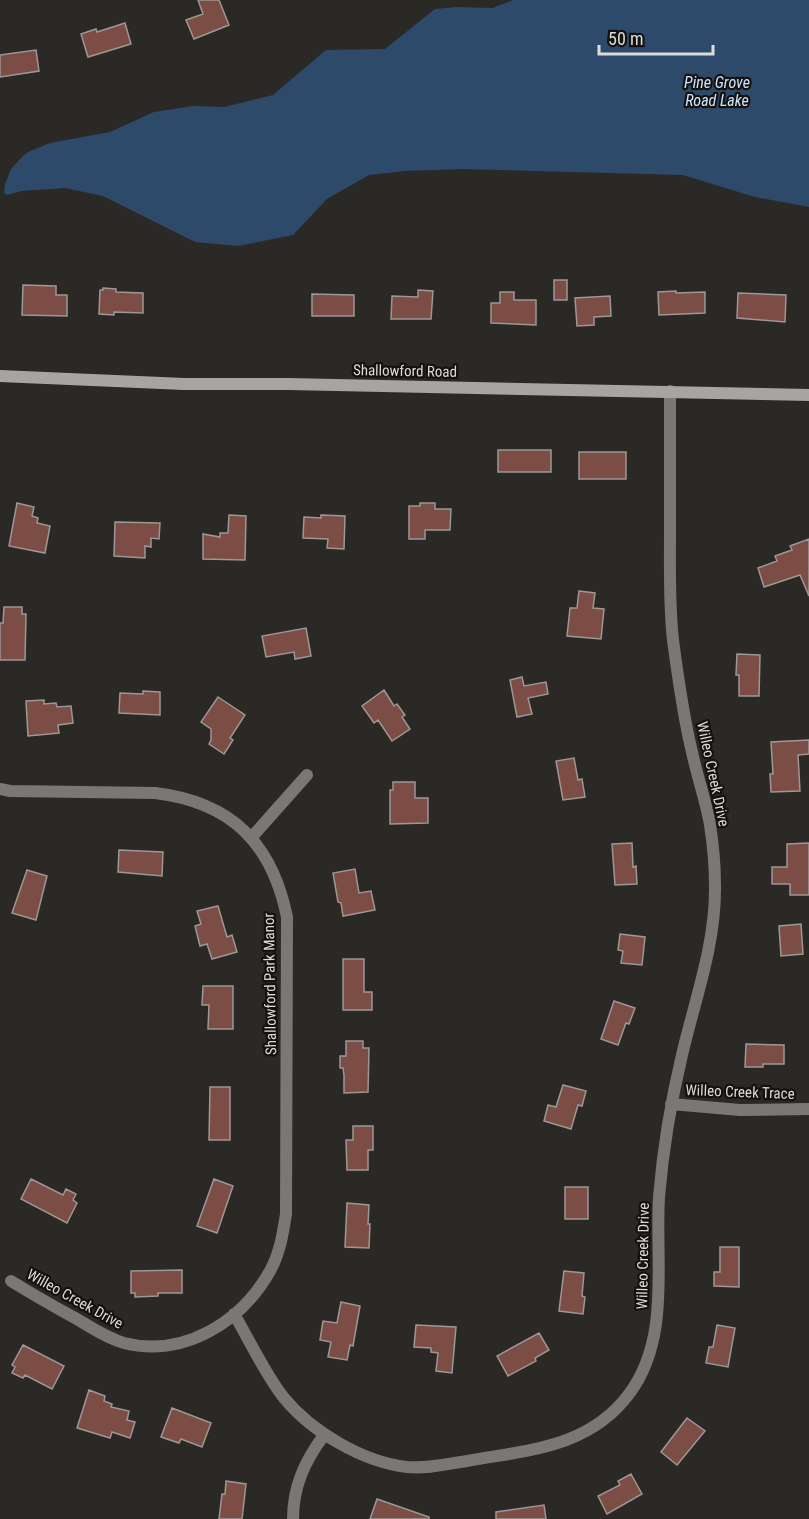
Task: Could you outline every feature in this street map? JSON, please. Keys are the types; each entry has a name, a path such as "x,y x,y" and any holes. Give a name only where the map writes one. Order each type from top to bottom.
{"street":[{"name":"Shallowford Road","path":"0,376 184,384 809,395"},
{"name":"Willeo Creek Drive","path":"11,1281 104,1335 138,1346 165,1347 190,1341 214,1330 234,1314 282,1395 302,1417 324,1435 347,1448 387,1463 405,1467 428,1467 557,1445 588,1431 614,1412 640,1377 655,1336 659,1196 671,1104 708,957 715,885 710,825 684,712 673,638 670,580 670,391"},
{"path":"251,838 307,775"},
{"name":"Shallowford Park Manor","path":"0,789 155,793 196,801 234,822 251,838 275,873 287,917 286,1214 282,1242 271,1270 255,1294 234,1314"},
{"name":"Willeo Creek Trace","path":"671,1104 740,1110 809,1109"},
{"path":"293,1519 301,1474 308,1457 324,1435"}],"water":[{"name":"Pine Grove Road Lake","path":"513,0 809,0 809,207 755,197 683,175 462,169 405,171 369,175 327,199 293,235 238,246 195,242 103,196 65,188 21,191 7,195 4,193 11,169 21,158 28,152 50,143 110,132 154,112 193,106 224,107 273,95 326,50 385,49 435,9 492,8"}],"building":[{"path":"198,0 219,0 229,25 194,39 186,20 203,14"},
{"path":"125,23 131,44 88,57 81,34 96,29 97,32"},
{"path":"36,50 39,71 0,77 0,55"},
{"path":"554,280 567,280 567,300 554,300"},
{"path":"23,285 56,286 56,295 67,295 67,316 22,315"},
{"path":"103,288 116,289 116,292 143,293 143,313 99,314 100,290"},
{"path":"418,290 433,291 431,319 391,319 392,296 418,297"},
{"path":"676,291 676,293 705,292 705,313 659,315 658,292"},
{"path":"500,292 514,292 514,300 536,300 536,325 491,323 491,303 500,303"},
{"path":"738,293 786,295 785,322 737,318"},
{"path":"312,294 354,295 354,316 312,316"},
{"path":"610,296 611,316 594,317 594,325 577,326 575,298"},
{"path":"498,450 551,450 551,472 498,472"},
{"path":"579,452 626,452 626,479 579,479"},
{"path":"17,503 34,507 32,516 38,518 37,523 50,526 45,553 9,546"},
{"path":"420,503 435,503 435,509 451,509 450,530 425,530 425,539 409,539 409,506 420,506"},
{"path":"229,515 246,516 245,560 203,559 203,534 220,537 220,533 228,533"},
{"path":"321,515 345,516 344,549 327,548 328,539 303,538 304,517 321,518"},
{"path":"115,522 160,523 159,539 151,538 151,547 145,546 145,558 114,556"},
{"path":"809,539 809,596 800,575 764,587 758,568 777,561 775,556 792,550 790,546"},
{"path":"579,591 595,593 593,608 604,609 601,639 567,636 570,608 577,608"},
{"path":"4,607 22,607 22,614 26,614 25,660 0,660 0,623 3,623"},
{"path":"306,628 311,656 295,659 294,652 266,657 262,636"},
{"path":"737,654 760,655 759,696 739,696 739,675 736,675"},
{"path":"522,677 524,686 546,682 548,694 528,698 532,714 517,717 510,680"},
{"path":"384,690 394,706 397,704 405,715 402,717 410,729 392,741 378,720 374,723 362,706"},
{"path":"143,691 160,692 160,715 119,713 120,693 143,694"},
{"path":"218,697 245,715 230,738 233,740 224,754 209,744 211,729 201,722"},
{"path":"44,700 44,704 56,703 57,707 71,706 73,723 58,725 59,733 28,736 26,701"},
{"path":"809,740 809,754 798,755 800,791 771,792 770,774 773,774 771,742"},
{"path":"574,758 578,780 582,779 585,797 563,800 556,761"},
{"path":"393,782 415,782 415,798 428,798 428,823 390,824 390,790 393,790"},
{"path":"632,843 633,867 636,866 637,884 615,885 612,844"},
{"path":"809,843 809,895 790,895 790,884 772,884 772,867 787,867 787,844"},
{"path":"119,850 163,852 162,876 118,872"},
{"path":"355,869 359,893 371,891 375,910 343,916 333,873"},
{"path":"27,870 47,876 36,920 12,913"},
{"path":"218,906 227,937 232,935 237,952 212,959 207,944 200,946 195,926 201,924 197,911"},
{"path":"801,924 803,954 781,956 779,926"},
{"path":"620,934 645,937 642,965 621,963 623,951 618,950"},
{"path":"343,959 364,959 364,992 372,992 372,1010 343,1010"},
{"path":"203,986 233,986 233,1029 208,1029 209,1005 202,1005"},
{"path":"614,1001 635,1008 629,1024 626,1023 618,1045 601,1039"},
{"path":"346,1041 363,1041 363,1048 369,1048 368,1092 344,1093 344,1075 343,1068 340,1068 340,1056 346,1056"},
{"path":"746,1044 784,1045 784,1064 745,1067"},
{"path":"563,1085 586,1091 582,1106 578,1105 571,1129 544,1121 548,1105 556,1107"},
{"path":"210,1087 230,1087 230,1140 209,1140"},
{"path":"353,1126 373,1126 373,1150 368,1150 368,1170 347,1170 346,1140 353,1140"},
{"path":"31,1179 63,1195 66,1189 76,1194 73,1200 77,1203 67,1223 21,1199"},
{"path":"214,1179 233,1186 217,1233 197,1226"},
{"path":"565,1187 588,1187 588,1219 565,1219"},
{"path":"347,1203 369,1205 369,1248 345,1247"},
{"path":"720,1247 739,1247 739,1287 714,1286 714,1272 720,1272"},
{"path":"182,1270 182,1293 158,1293 158,1296 135,1297 135,1293 131,1293 131,1271"},
{"path":"564,1271 584,1273 583,1314 559,1311"},
{"path":"341,1302 360,1306 353,1346 350,1345 347,1360 328,1357 331,1342 320,1340 323,1321 337,1323"},
{"path":"416,1325 456,1327 452,1373 436,1371 438,1353 431,1352 431,1348 414,1347"},
{"path":"717,1325 735,1328 728,1367 706,1363 709,1347 713,1347"},
{"path":"539,1333 549,1350 535,1358 536,1361 508,1376 497,1356"},
{"path":"23,1345 64,1366 52,1389 25,1375 23,1378 12,1373 15,1367 12,1365"},
{"path":"89,1390 105,1396 104,1401 112,1404 111,1407 129,1411 127,1420 135,1422 130,1438 112,1432 110,1438 77,1428"},
{"path":"172,1408 211,1423 202,1447 181,1439 179,1443 161,1437"},
{"path":"687,1418 705,1431 677,1465 661,1452"},
{"path":"631,1474 642,1494 607,1514 598,1496 620,1485 618,1481"},
{"path":"226,1481 246,1484 242,1519 219,1519"},
{"path":"377,1499 429,1517 429,1519 370,1519"},
{"path":"544,1505 546,1519 496,1519 496,1512"}]}
